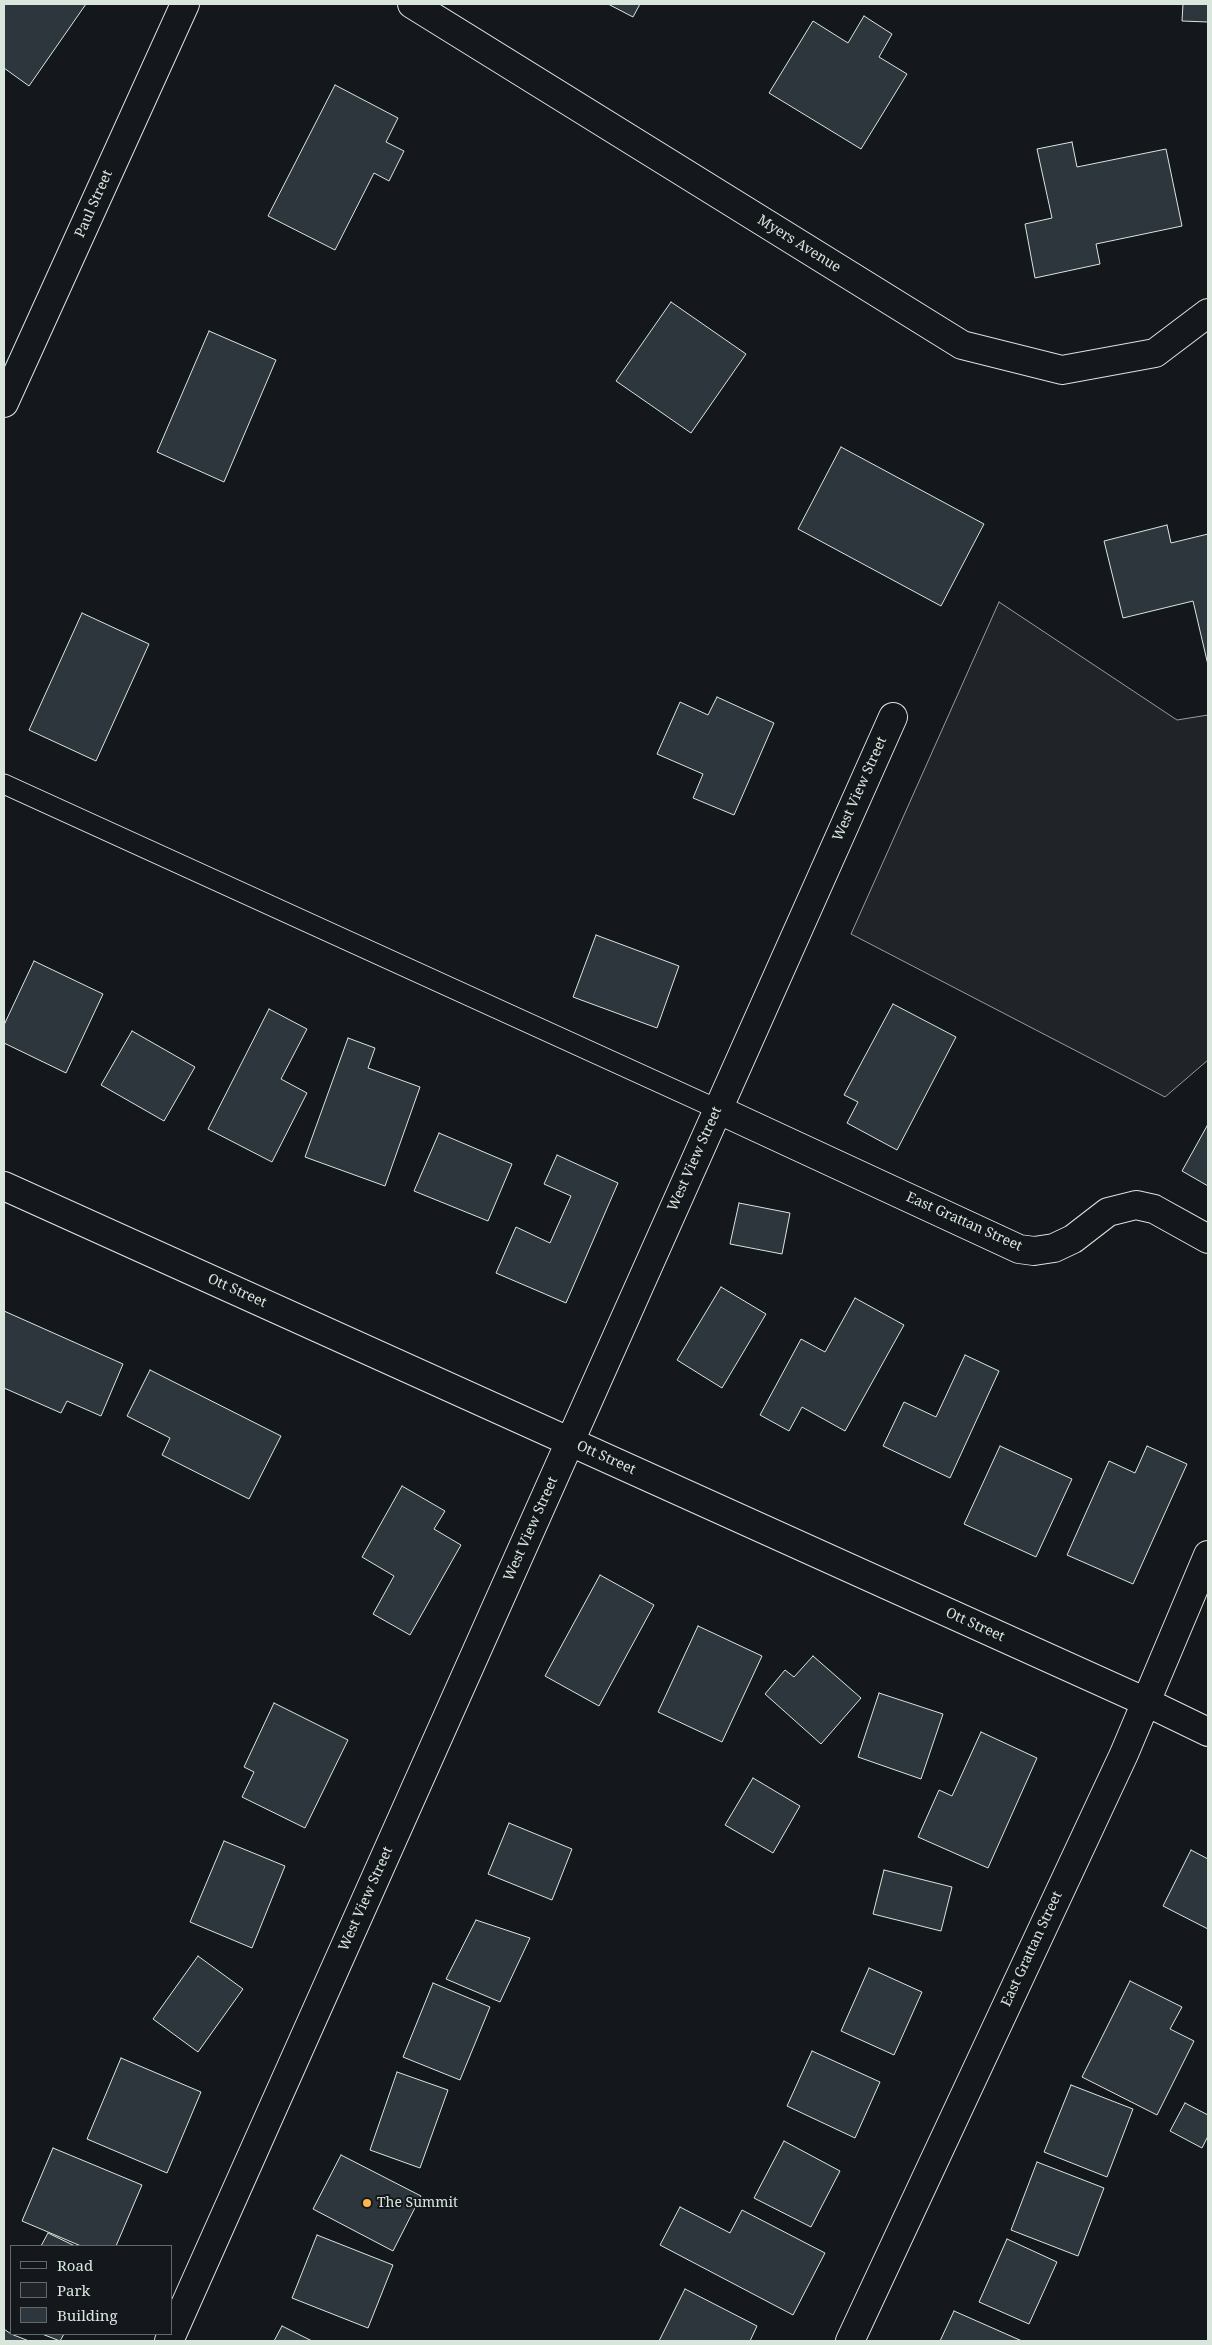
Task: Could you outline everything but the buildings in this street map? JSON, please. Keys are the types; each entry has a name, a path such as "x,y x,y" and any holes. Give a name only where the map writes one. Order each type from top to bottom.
{"street":[{"name":"Paul Street","path":"4,403 185,4"},
{"name":"Myers Avenue","path":"412,4 962,345 1062,370 1154,353 1208,313"},
{"name":"West View Street","path":"172,2334 893,717"},
{"name":"East Grattan Street","path":"717,1109 1019,1249 1034,1251 1054,1248 1073,1239 1108,1212 1136,1205 1154,1209 1208,1239"},
{"name":"Ott Street","path":"4,1186 1146,1702 1208,1732"},
{"name":"East Grattan Street","path":"850,2341 1124,1754 1208,1555"}],"lane":[{"path":"4,784 717,1109"}],"green space":[{"path":"999,602 1177,720 1208,715 1208,1060 1165,1097 851,934"}],"place":[{"name":"The Summit","path":"367,2203"}]}
